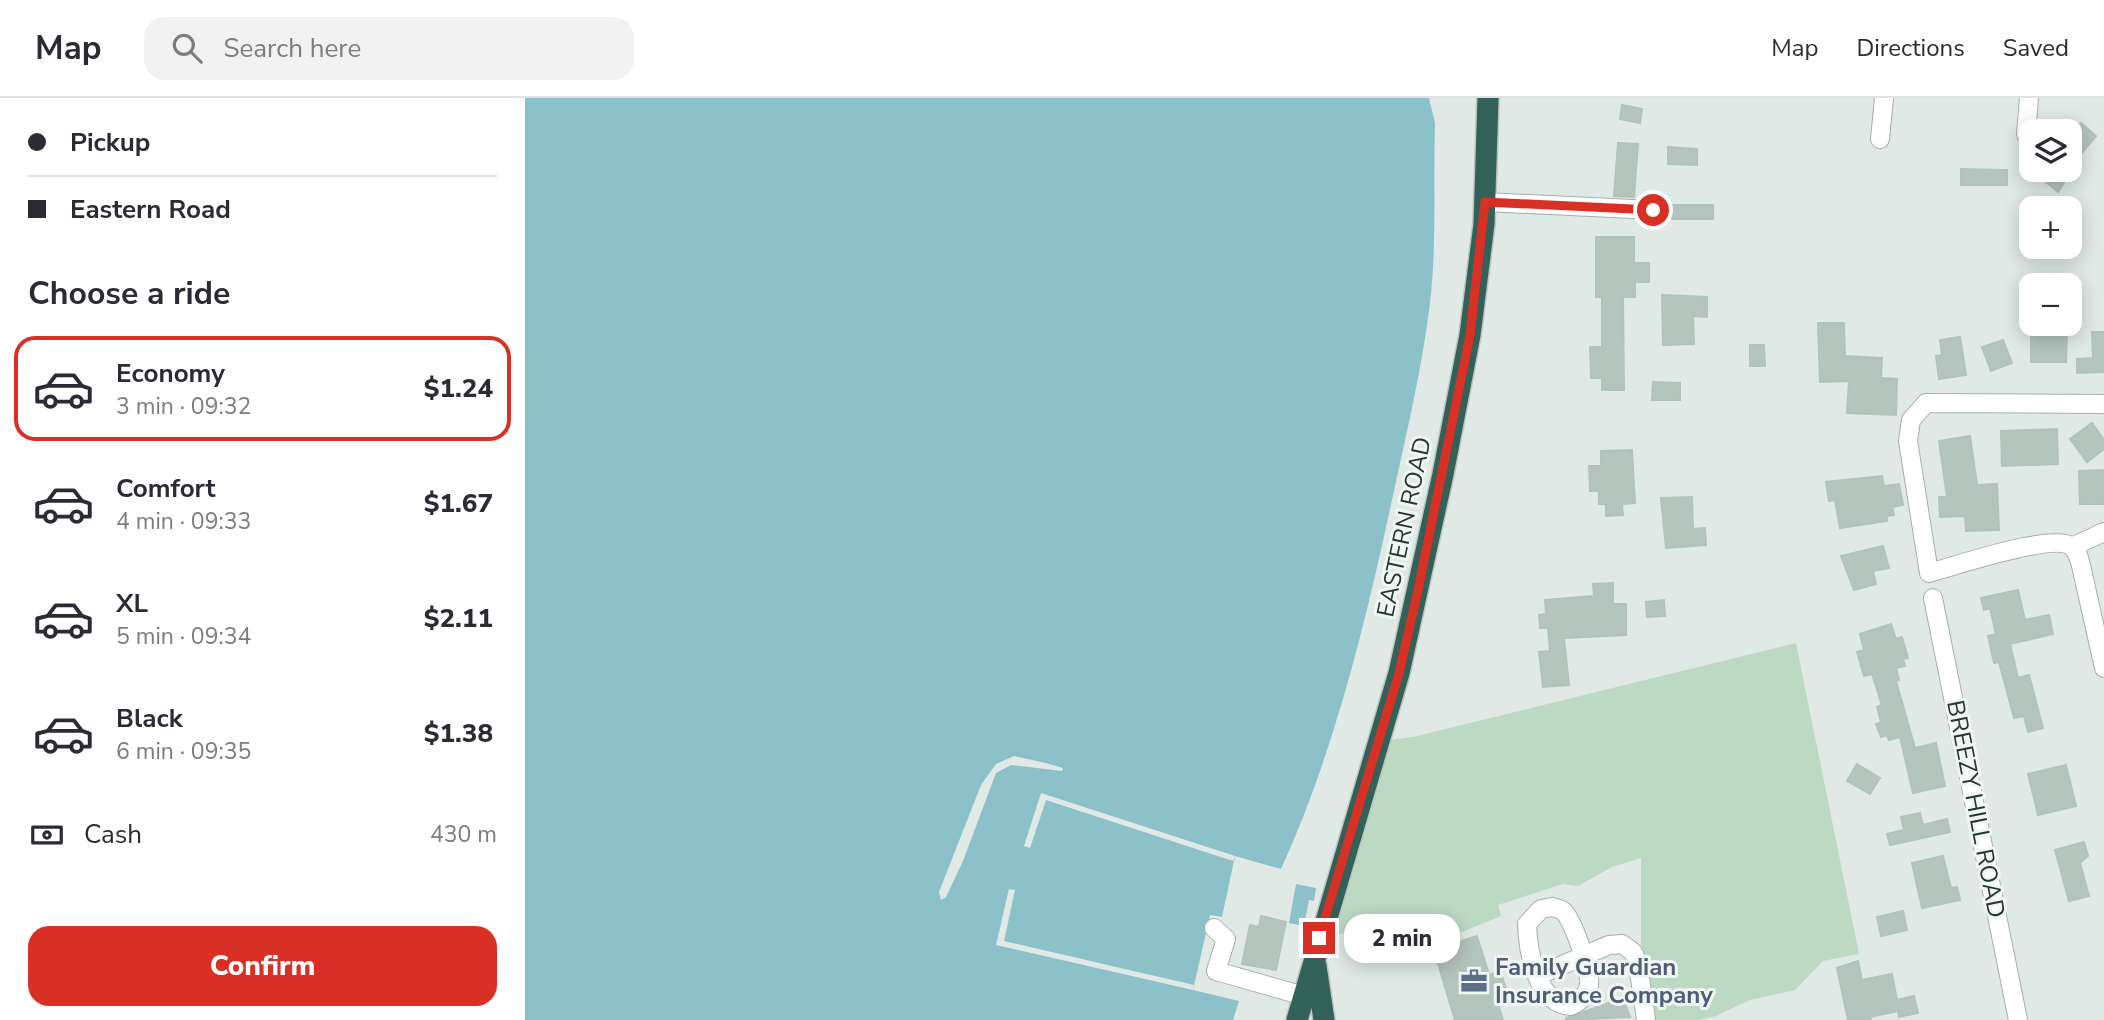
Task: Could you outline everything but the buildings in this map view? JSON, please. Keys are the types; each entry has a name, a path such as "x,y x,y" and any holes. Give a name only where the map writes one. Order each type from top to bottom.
{"highway":[{"name":"EASTERN ROAD","path":"1297,1020 1404,649 1470,335 1485,202 1488,98"},
{"path":"1314,957 1324,1020"}],"street":[{"path":"1880,139 1884,98"},
{"path":"2027,119 2029,98"},
{"path":"1485,202 1653,210"},
{"path":"2104,404 1941,401 1926,403 1916,411 1908,429 1929,573 2048,542 2072,547 2078,554 2083,570 2104,668"},
{"path":"2072,547 2104,531"},
{"name":"BREEZY HILL ROAD","path":"1933,598 2018,1020"},
{"path":"1552,907 1563,911 1583,956 1589,984 1580,1001 1571,1006 1559,1005 1551,1000 1539,975 1528,947 1527,924 1541,909 1552,907"},
{"path":"1214,928 1226,939 1216,971 1304,996"},
{"path":"1539,975 1609,945 1622,944 1633,952 1638,964 1646,1020"}],"green space":[{"path":"1796,643 1859,954 1823,961 1795,990 1750,1000 1716,1016 1698,1020 1655,1020 1641,951 1641,858 1612,867 1578,886 1563,884 1498,905 1501,916 1445,939 1393,949 1365,933 1332,934 1390,740 1413,737"}],"water":[{"path":"525,98 1429,98 1435,123 1432,281 1423,352 1408,427 1359,641 1332,734 1300,825 1281,869 1235,856 1222,917 1210,915 1193,990 1239,1001 1233,1020 525,1020"},
{"path":"1296,884 1316,888 1314,901 1309,900 1304,926 1289,923"}],"pier":[{"path":"1014,756 1063,768 1062,771 1011,765 996,773 963,861 946,897 941,900 939,892 981,785 996,764"},
{"path":"1041,793 1235,856 1233,861 1046,800 1030,848 1024,846"},
{"path":"1009,889 1015,890 1004,941 1194,985 1193,990 996,945"}],"place":[{"name":"Family Guardian Insurance Company","path":"1474,981"}],"route":[{"path":"1319,938 1399,673 1418,590 1470,335 1485,202 1653,210"}]}
